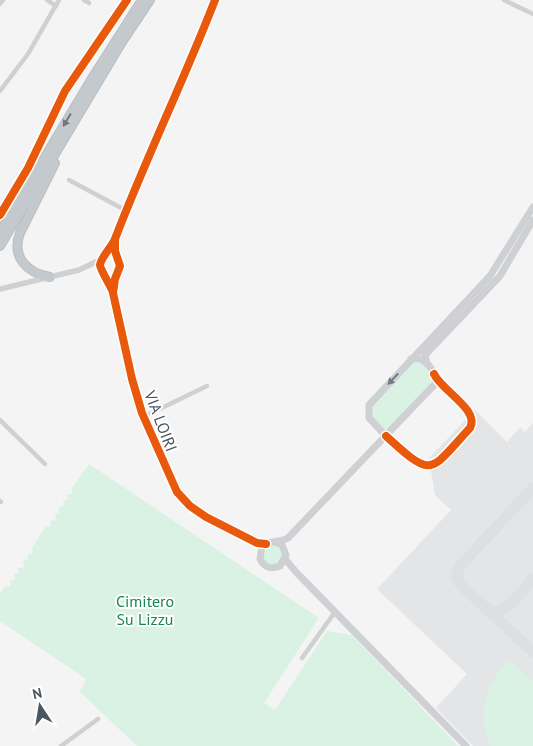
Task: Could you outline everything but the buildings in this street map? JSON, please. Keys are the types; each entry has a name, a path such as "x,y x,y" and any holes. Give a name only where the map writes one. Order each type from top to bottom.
{"highway":[{"path":"0,232 91,80 142,0"},
{"path":"0,246 122,42 150,0"},
{"path":"50,277 34,272 24,265 19,256 18,239 79,114"}],"main road":[{"path":"386,436 369,418 369,405 490,276 533,207"},
{"path":"427,364 426,355 428,351 500,276 533,220"},
{"path":"411,359 419,359 427,364 434,374 435,384 288,538 284,548 285,559 466,746"},
{"path":"288,538 266,544 259,554 260,559 266,566 271,568 280,566 296,572"},
{"path":"275,542 284,548"},
{"path":"280,566 285,559"}],"street":[{"path":"0,4 3,0"},
{"path":"47,0 56,6"},
{"path":"0,91 2,84 28,54 59,0"},
{"path":"0,215 28,168 64,91 127,0"},
{"path":"113,293 100,267 115,240 125,210 186,74 216,0"},
{"path":"504,0 533,14"},
{"path":"69,180 125,210"},
{"path":"0,289 79,270 95,269 111,276 118,273 120,266 115,240"},
{"path":"79,270 113,256 118,260"},
{"name":"VIA LOIRI","path":"118,273 113,293 127,360 144,417 168,475 182,499 206,517 248,539 266,544"},
{"path":"386,436 409,458 429,467 438,462 470,428 472,424 471,414 438,382 434,374"},
{"path":"144,417 207,386"},
{"path":"0,420 45,464"},
{"name":"VIA LOIRI","path":"248,539 259,554"},
{"path":"302,658 335,612"},
{"path":"61,746 98,719"}],"shaded area":[{"path":"475,410 507,442 520,427 525,432 533,423 533,746 473,746 436,708 467,674 377,589 451,510 435,495 429,458"}],"green space":[{"path":"415,361 423,364 430,373 430,385 388,429 383,429 371,416 372,405"},
{"name":"Cimitero Su Lizzu","path":"89,464 319,618 264,703 275,710 327,631 352,635 458,746 137,746 80,692 86,679 0,621 0,594 5,587 11,586 10,581 15,580 14,574 19,573 18,568 24,567 23,561 28,560 27,555 33,553 32,548 45,527 51,526 50,521 56,519 55,514 59,513 59,507 64,506 63,501 68,499 67,494 72,494 72,488"},
{"path":"273,545 280,548 283,555 280,562 273,565 266,562 263,555 266,548"},
{"path":"510,661 533,681 533,746 490,746 486,735 483,712 488,692 499,672"}],"taxiway":[{"path":"533,488 459,567 457,577 460,584 533,652"},
{"path":"489,610 502,610 533,579"}],"cycle path":[{"path":"0,215 28,168 65,91 127,0"},
{"path":"113,292 102,270 101,262 115,239 215,0"},
{"path":"115,240 115,251 120,266 115,279 113,293 132,379 142,413 177,492 190,506 206,517 257,543 266,544"},
{"path":"386,436 414,460 431,465 446,454 470,428 472,421 470,414 434,374"}]}
